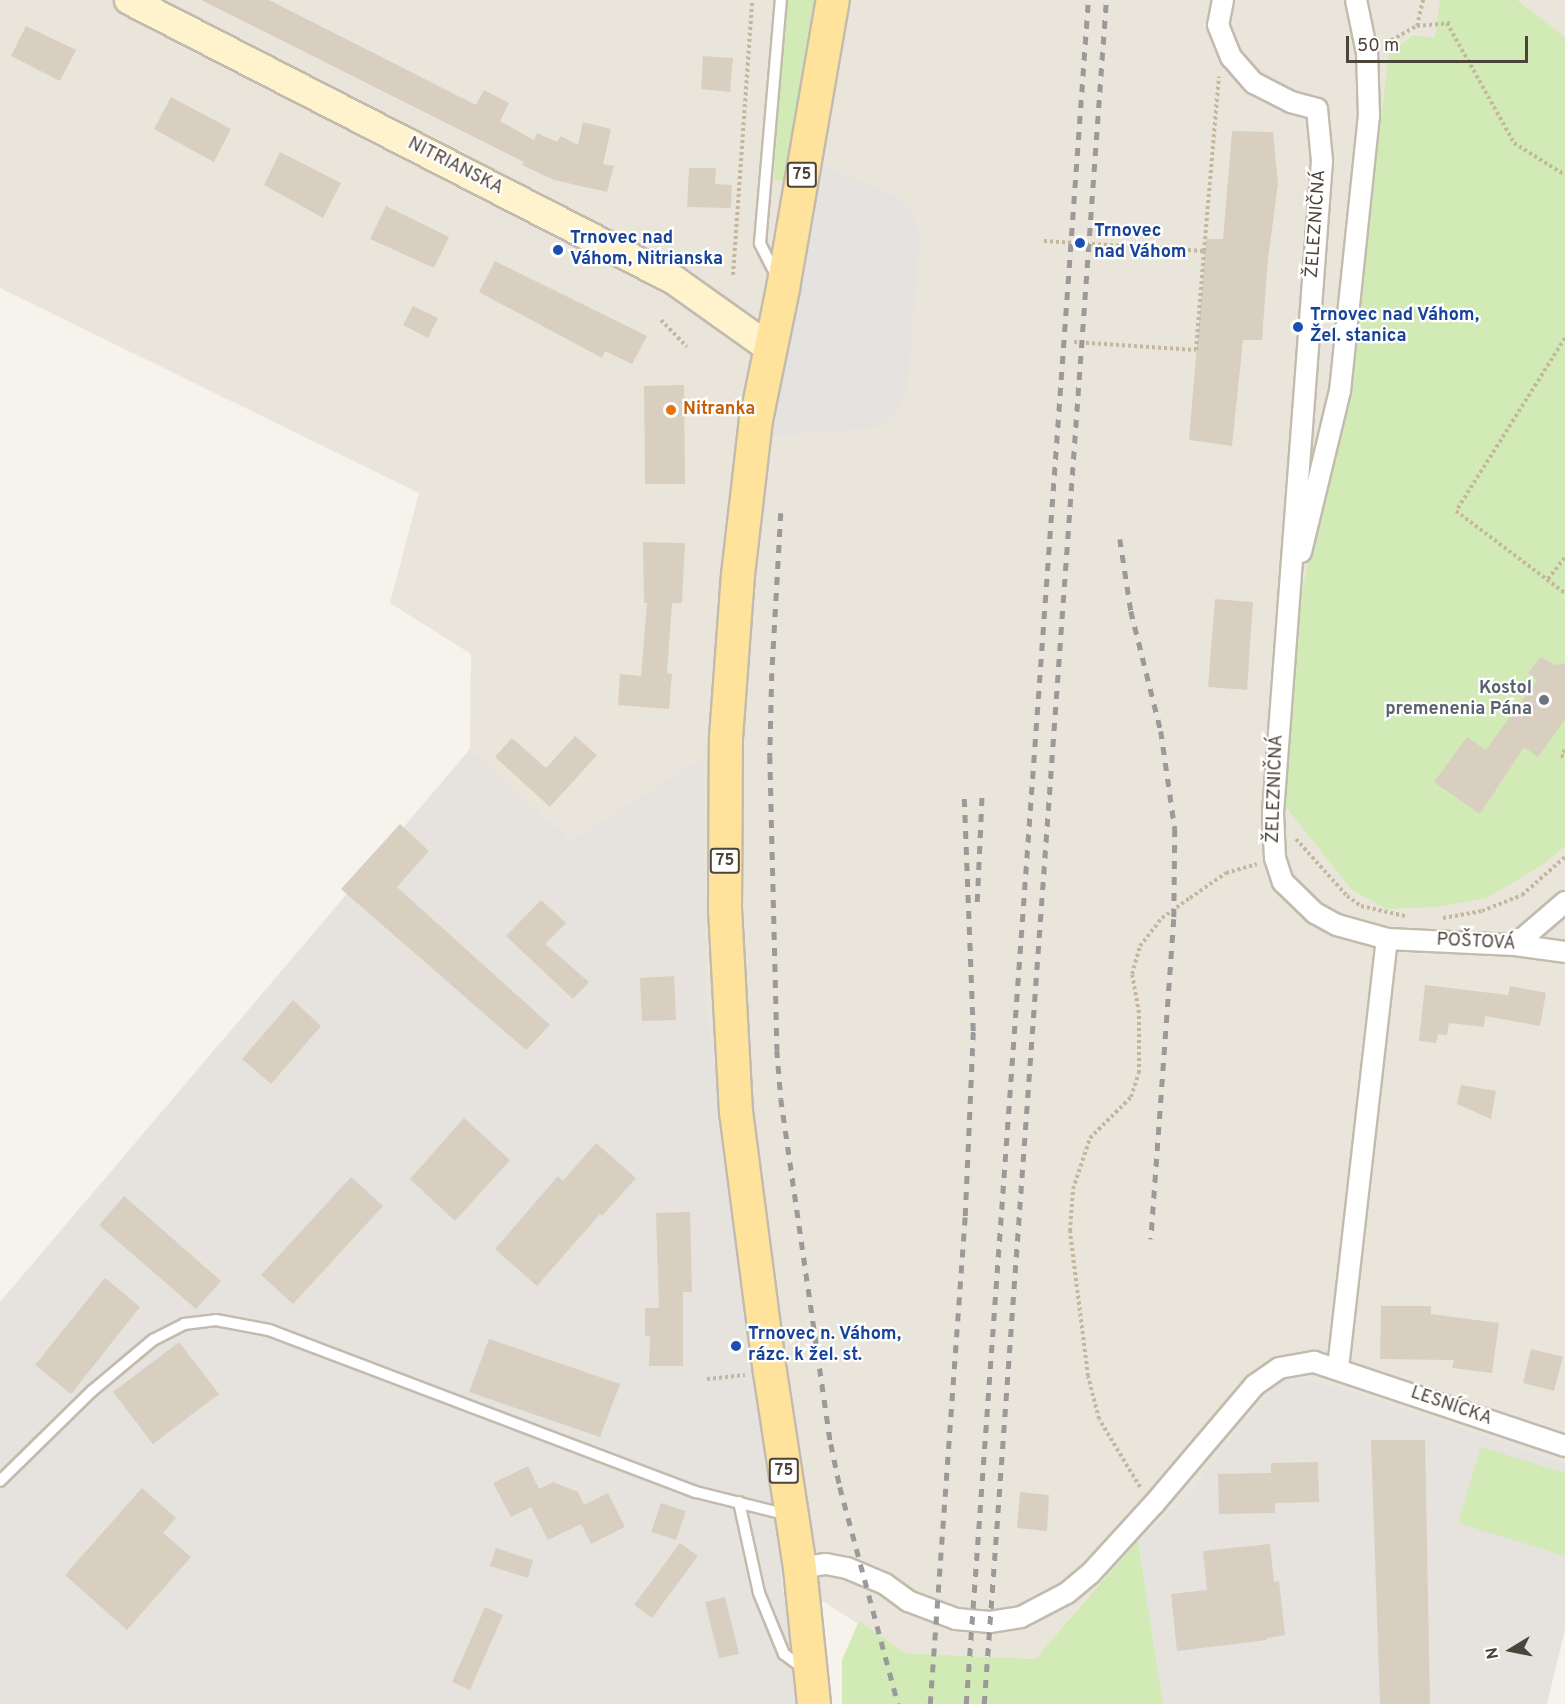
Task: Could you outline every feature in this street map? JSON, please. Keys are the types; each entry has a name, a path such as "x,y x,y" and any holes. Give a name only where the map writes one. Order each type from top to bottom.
{"main road":[{"name":"NITRIANSKA","path":"129,0 674,280 771,349"},
{"name":"75","path":"814,1690 800,1568 737,1123 725,910 726,738 731,652 755,430 783,288 832,0"}],"street":[{"name":"ŽELEZNIČNÁ","path":"1223,0 1218,25 1235,62 1254,83 1291,102 1317,110 1322,161 1286,610 1273,813 1275,858 1283,882 1314,913 1337,925 1386,939"},
{"name":"ŽELEZNIČNÁ","path":"1286,610 1340,391 1369,116 1367,53 1356,0"},
{"path":"1515,945 1565,902"},
{"name":"POŠTOVÁ","path":"1386,939 1515,945 1565,952"},
{"path":"1338,1368 1386,939"},
{"name":"LESNÍCKA","path":"800,1568 826,1564 847,1568 885,1584 908,1601 956,1619 1006,1620 1043,1608 1067,1593 1090,1574 1154,1504 1254,1385 1279,1368 1314,1362 1338,1368 1565,1446"}],"lane":[{"path":"781,0 760,243 783,288"},
{"path":"0,1481 92,1392 153,1340 184,1324 216,1320 269,1330 696,1492 791,1515"},
{"path":"739,1502 759,1593 784,1654 814,1690"}],"path":[{"path":"733,275 753,0"},
{"path":"1417,26 1423,0"},
{"path":"1447,23 1514,143 1565,175"},
{"path":"1367,53 1417,26 1453,23"},
{"path":"1074,342 1196,350 1219,74 1235,62"},
{"path":"1044,242 1204,251"},
{"path":"662,320 687,347"},
{"path":"1565,338 1456,511 1565,592"},
{"path":"1548,579 1565,556"},
{"path":"1565,750 1561,755 1565,758"},
{"path":"1273,813 1347,896 1361,906 1414,916"},
{"path":"1433,917 1482,911 1522,895 1565,857"},
{"path":"1154,1504 1116,1452 1096,1408 1088,1376 1070,1231 1073,1190 1090,1138 1131,1097 1138,1074 1139,1013 1132,974 1140,946 1162,918 1226,873 1275,858"},
{"path":"706,1379 749,1375"}],"shaded area":[{"path":"0,0 1565,0 1565,1463 1356,1392 1282,1372 1186,1496 1138,1540 1035,1659 905,1653 781,1575 707,1006 702,758 571,840 470,749 471,654 390,603 419,493 0,288"},
{"path":"814,161 900,198 916,220 920,239 907,393 891,420 877,428 766,437"},
{"path":"470,749 571,840 703,757 707,1006 798,1704 0,1704 0,1302"},
{"path":"1282,1372 1356,1392 1565,1463 1565,1630 1547,1704 1163,1704 1138,1540 1186,1496"}],"green space":[{"path":"785,0 818,0 785,181 774,180"},
{"path":"1440,0 1517,0 1565,37 1565,846 1544,864 1487,898 1435,907 1387,909 1352,890 1282,802 1303,586 1348,391 1389,53 1414,35 1435,38"},
{"path":"1481,1447 1565,1473 1565,1556 1458,1523"},
{"path":"1138,1540 1163,1704 842,1704 842,1660 859,1621 905,1653 1035,1659"}],"building":[{"path":"201,0 269,0 476,105 484,90 509,103 500,121 534,140 537,133 557,142 561,136 578,145 583,122 611,129 603,164 614,166 607,192 554,180 522,165 524,162"},
{"path":"26,26 76,50 60,81 11,56"},
{"path":"703,56 733,58 730,92 701,89"},
{"path":"171,97 231,129 214,162 154,129"},
{"path":"1232,131 1273,132 1278,184 1268,259 1262,340 1243,340 1232,446 1189,440 1206,239 1223,239"},
{"path":"280,152 341,183 323,218 264,185"},
{"path":"689,168 716,168 715,184 732,185 731,208 687,207"},
{"path":"386,206 449,237 434,268 370,239"},
{"path":"495,261 647,336 632,364 605,351 602,358 479,292"},
{"path":"413,306 438,318 428,338 403,325"},
{"path":"684,385 685,484 645,484 644,386"},
{"path":"643,542 685,543 682,603 672,603 667,673 672,674 669,709 618,705 620,674 641,676 647,603 644,603"},
{"path":"1215,599 1253,602 1247,690 1208,687"},
{"path":"1541,657 1555,665 1565,663 1565,719 1538,757 1524,747 1480,814 1434,782 1467,737 1486,750 1537,680 1528,673"},
{"path":"575,736 597,755 550,807 495,757 512,738 546,768"},
{"path":"400,824 429,851 397,887 550,1025 526,1050 341,889"},
{"path":"541,900 566,923 545,944 589,982 573,999 506,936"},
{"path":"674,976 676,1020 642,1021 640,978"},
{"path":"1425,985 1508,995 1510,986 1546,993 1540,1026 1485,1016 1484,1027 1449,1023 1447,1035 1438,1034 1436,1043 1419,1041"},
{"path":"293,1000 321,1026 271,1084 242,1059"},
{"path":"1461,1085 1496,1091 1491,1119 1457,1104"},
{"path":"464,1118 510,1160 455,1221 410,1179"},
{"path":"596,1143 636,1178 602,1216 600,1214 537,1286 495,1249 558,1176 563,1181"},
{"path":"351,1177 383,1206 293,1304 261,1275"},
{"path":"124,1196 221,1281 196,1309 99,1225"},
{"path":"690,1212 692,1292 683,1292 683,1366 649,1366 650,1336 645,1336 645,1308 659,1308 656,1213"},
{"path":"105,1278 140,1307 71,1394 35,1365"},
{"path":"1381,1306 1431,1306 1431,1314 1499,1323 1492,1373 1452,1368 1454,1360 1380,1359"},
{"path":"489,1339 620,1384 600,1437 469,1392"},
{"path":"179,1342 219,1394 153,1444 113,1392"},
{"path":"1531,1349 1563,1357 1554,1391 1523,1383"},
{"path":"1371,1440 1425,1440 1430,1704 1380,1704"},
{"path":"1318,1462 1319,1502 1275,1503 1275,1513 1219,1514 1218,1474 1271,1473 1271,1463"},
{"path":"528,1466 539,1489 553,1482 578,1492 584,1505 608,1493 625,1527 591,1544 581,1524 548,1540 531,1507 511,1517 493,1483"},
{"path":"142,1488 176,1518 163,1533 191,1557 127,1630 65,1575"},
{"path":"1020,1492 1049,1495 1047,1531 1017,1528"},
{"path":"661,1503 686,1511 676,1540 651,1532"},
{"path":"680,1543 698,1556 652,1618 634,1605"},
{"path":"1270,1544 1274,1582 1279,1581 1285,1635 1267,1638 1267,1640 1177,1651 1171,1594 1207,1590 1203,1551"},
{"path":"496,1548 533,1560 528,1578 490,1566"},
{"path":"725,1597 739,1654 719,1658 705,1602"},
{"path":"485,1607 503,1615 470,1690 452,1682"}],"railway":[{"path":"966,1704 1088,0"},
{"path":"984,1704 1106,0"},
{"path":"781,513 770,756 777,1050 781,1099 831,1444 840,1487 898,1704"},
{"path":"1120,539 1131,611 1161,731 1175,829 1174,919 1151,1239"},
{"path":"930,1704 965,1216 973,1031 964,792"},
{"path":"977,902 982,792"}],"place":[{"name":"Trnovec nad Váhom","path":"1080,243"},
{"name":"Trnovec nad Váhom, Nitrianska","path":"558,250"},
{"name":"Trnovec nad Váhom, Žel. stanica","path":"1298,327"},
{"name":"Nitranka","path":"671,410"},
{"name":"Kostol premenenia Pána","path":"1544,700"},
{"name":"Trnovec n. Váhom, rázc. k žel. st.","path":"736,1346"}]}
